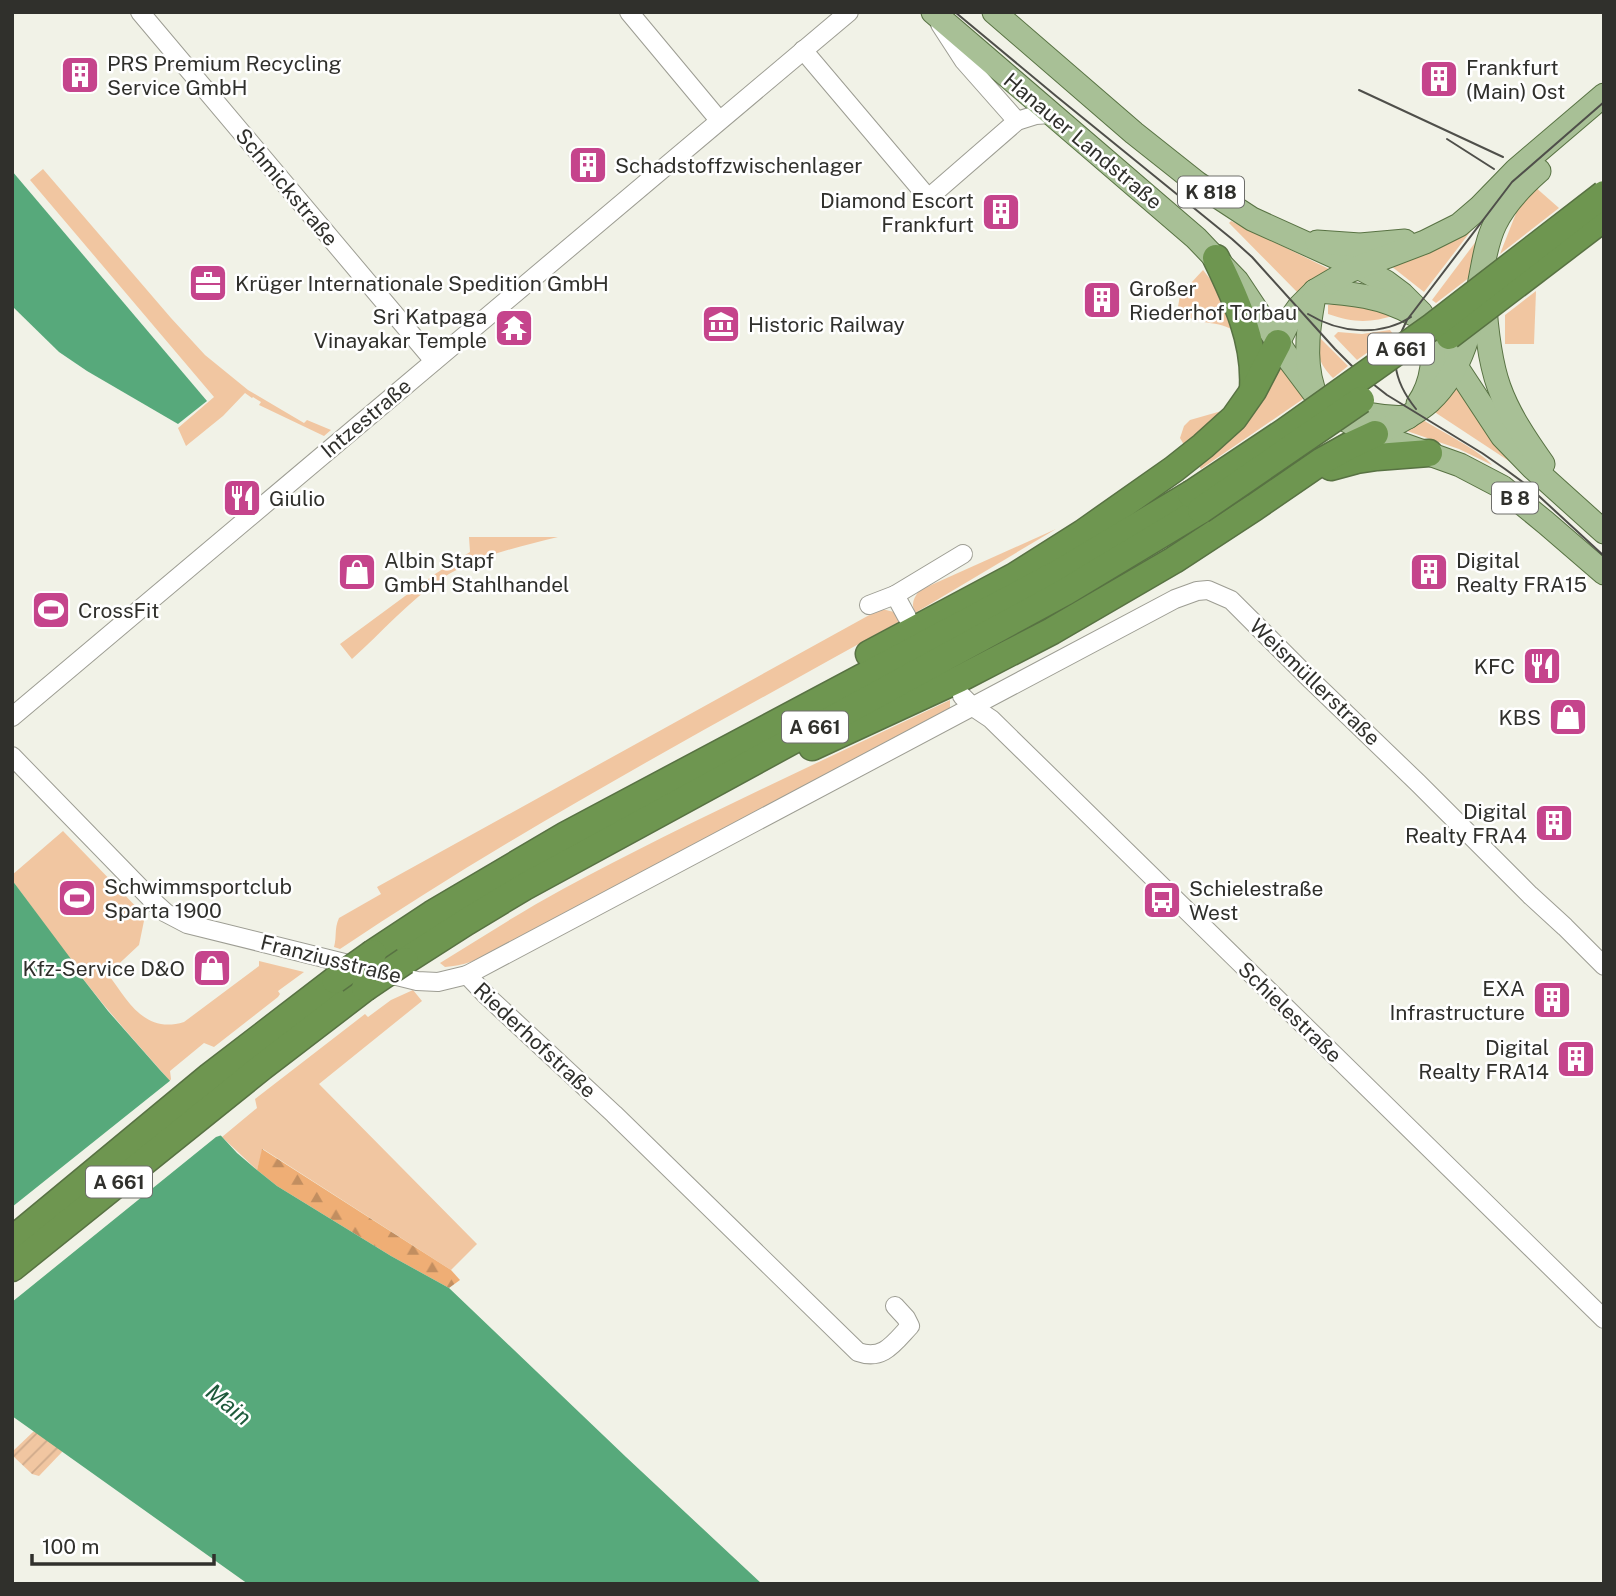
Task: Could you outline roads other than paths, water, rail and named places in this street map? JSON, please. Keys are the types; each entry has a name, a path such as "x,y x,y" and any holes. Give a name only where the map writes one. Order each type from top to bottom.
{"highway":[{"name":"A 661","path":"12,1240 218,1086 405,961 512,894 1065,592 1196,502 1295,424 1423,333 1604,194"},
{"name":"A 661","path":"12,1268 335,980 432,914 500,872 629,800 1196,502 1304,441 1448,338 1604,218"},
{"path":"1216,258 1230,288 1248,340 1253,368 1252,391"},
{"path":"731,746 804,692 901,636 1015,576 1083,533 1203,446 1234,418 1278,342"},
{"path":"650,818 752,775 1019,649 1174,560 1338,452 1375,434"},
{"path":"1255,507 1311,473 1325,468 1367,458 1429,453"}],"main road":[{"name":"Hanauer Landstraße","path":"933,12 1166,211 1216,258 1250,298 1278,342"},
{"name":"Hanauer Landstraße","path":"994,12 1134,133 1197,183 1252,219 1357,267"},
{"path":"1375,434 1408,417 1436,395 1457,366 1470,332 1485,253 1495,223 1522,176 1604,95"},
{"path":"1278,342 1299,307 1315,291 1357,267 1441,235 1604,115"},
{"path":"1296,239 1360,245 1441,235"},
{"path":"1485,253 1484,302 1490,349 1499,386 1519,429 1563,494"},
{"name":"K 818","path":"1357,267 1386,282 1417,308 1457,366"},
{"path":"1315,291 1377,298 1399,306 1430,327 1433,352 1428,386 1408,417 1395,418 1359,412 1318,397 1311,382 1308,361 1315,291"},
{"name":"B 8","path":"1278,342 1318,397 1344,419 1375,434 1460,465 1502,487 1604,573"},
{"name":"B 8","path":"1457,366 1502,436 1524,461 1604,532"}],"street":[{"name":"Schmickstraße","path":"139,12 434,361"},
{"path":"629,12 719,120"},
{"name":"Intzestraße","path":"12,717 849,12"},
{"path":"933,12 964,61 1017,121"},
{"path":"803,50 924,193 930,195 1017,121 1051,114"},
{"path":"869,606 895,595 963,554"},
{"name":"Weismüllerstraße","path":"967,702 1186,594 1208,590 1231,600 1604,966"},
{"path":"895,595 907,617"},
{"name":"Riederhofstraße","path":"895,1306 910,1326 889,1348 879,1354 873,1356 858,1352 467,975 967,702"},
{"name":"Schielestraße","path":"967,702 1000,728 1604,1319"},
{"name":"Franziusstraße","path":"12,756 156,904 176,919 187,924 417,981 438,982 467,975"}],"water":[{"path":"12,171 207,401 178,424 59,352 12,306"},
{"name":"Main","path":"12,880 108,1011 237,1153 277,1186 449,1288 762,1584 248,1584 12,1416"}],"tram line":[{"path":"955,12 1232,239 1252,257 1359,373 1387,395 1482,453 1528,486 1604,556"},
{"path":"1359,90 1503,157"},
{"path":"1416,409 1402,387 1396,366 1397,344 1407,320 1512,182 1604,102"},
{"path":"1447,139 1494,169"},
{"path":"1308,314 1333,325 1360,330 1386,328 1411,317"}],"place":[{"name":"PRS Premium Recycling Service GmbH","path":"80,75"},
{"name":"Frankfurt (Main) Ost","path":"1439,79"},
{"name":"Schadstoffzwischenlager","path":"588,165"},
{"name":"Diamond Escort Frankfurt","path":"1001,212"},
{"name":"Krüger Internationale Spedition GmbH","path":"208,283"},
{"name":"Großer Riederhof Torbau","path":"1102,300"},
{"name":"Historic Railway","path":"721,324"},
{"name":"Sri Katpaga Vinayakar Temple","path":"514,328"},
{"name":"Giulio","path":"242,498"},
{"name":"Albin Stapf GmbH Stahlhandel","path":"357,572"},
{"name":"Digital Realty FRA15","path":"1429,572"},
{"name":"CrossFit","path":"51,610"},
{"name":"KFC","path":"1542,666"},
{"name":"KBS","path":"1568,717"},
{"name":"Digital Realty FRA4","path":"1554,823"},
{"name":"Schwimmsportclub Sparta 1900","path":"77,898"},
{"name":"Schielestraße West","path":"1162,900"},
{"name":"Kfz-Service D&O","path":"212,968"},
{"name":"EXA Infrastructure","path":"1552,1000"},
{"name":"Digital Realty FRA14","path":"1576,1059"}]}
